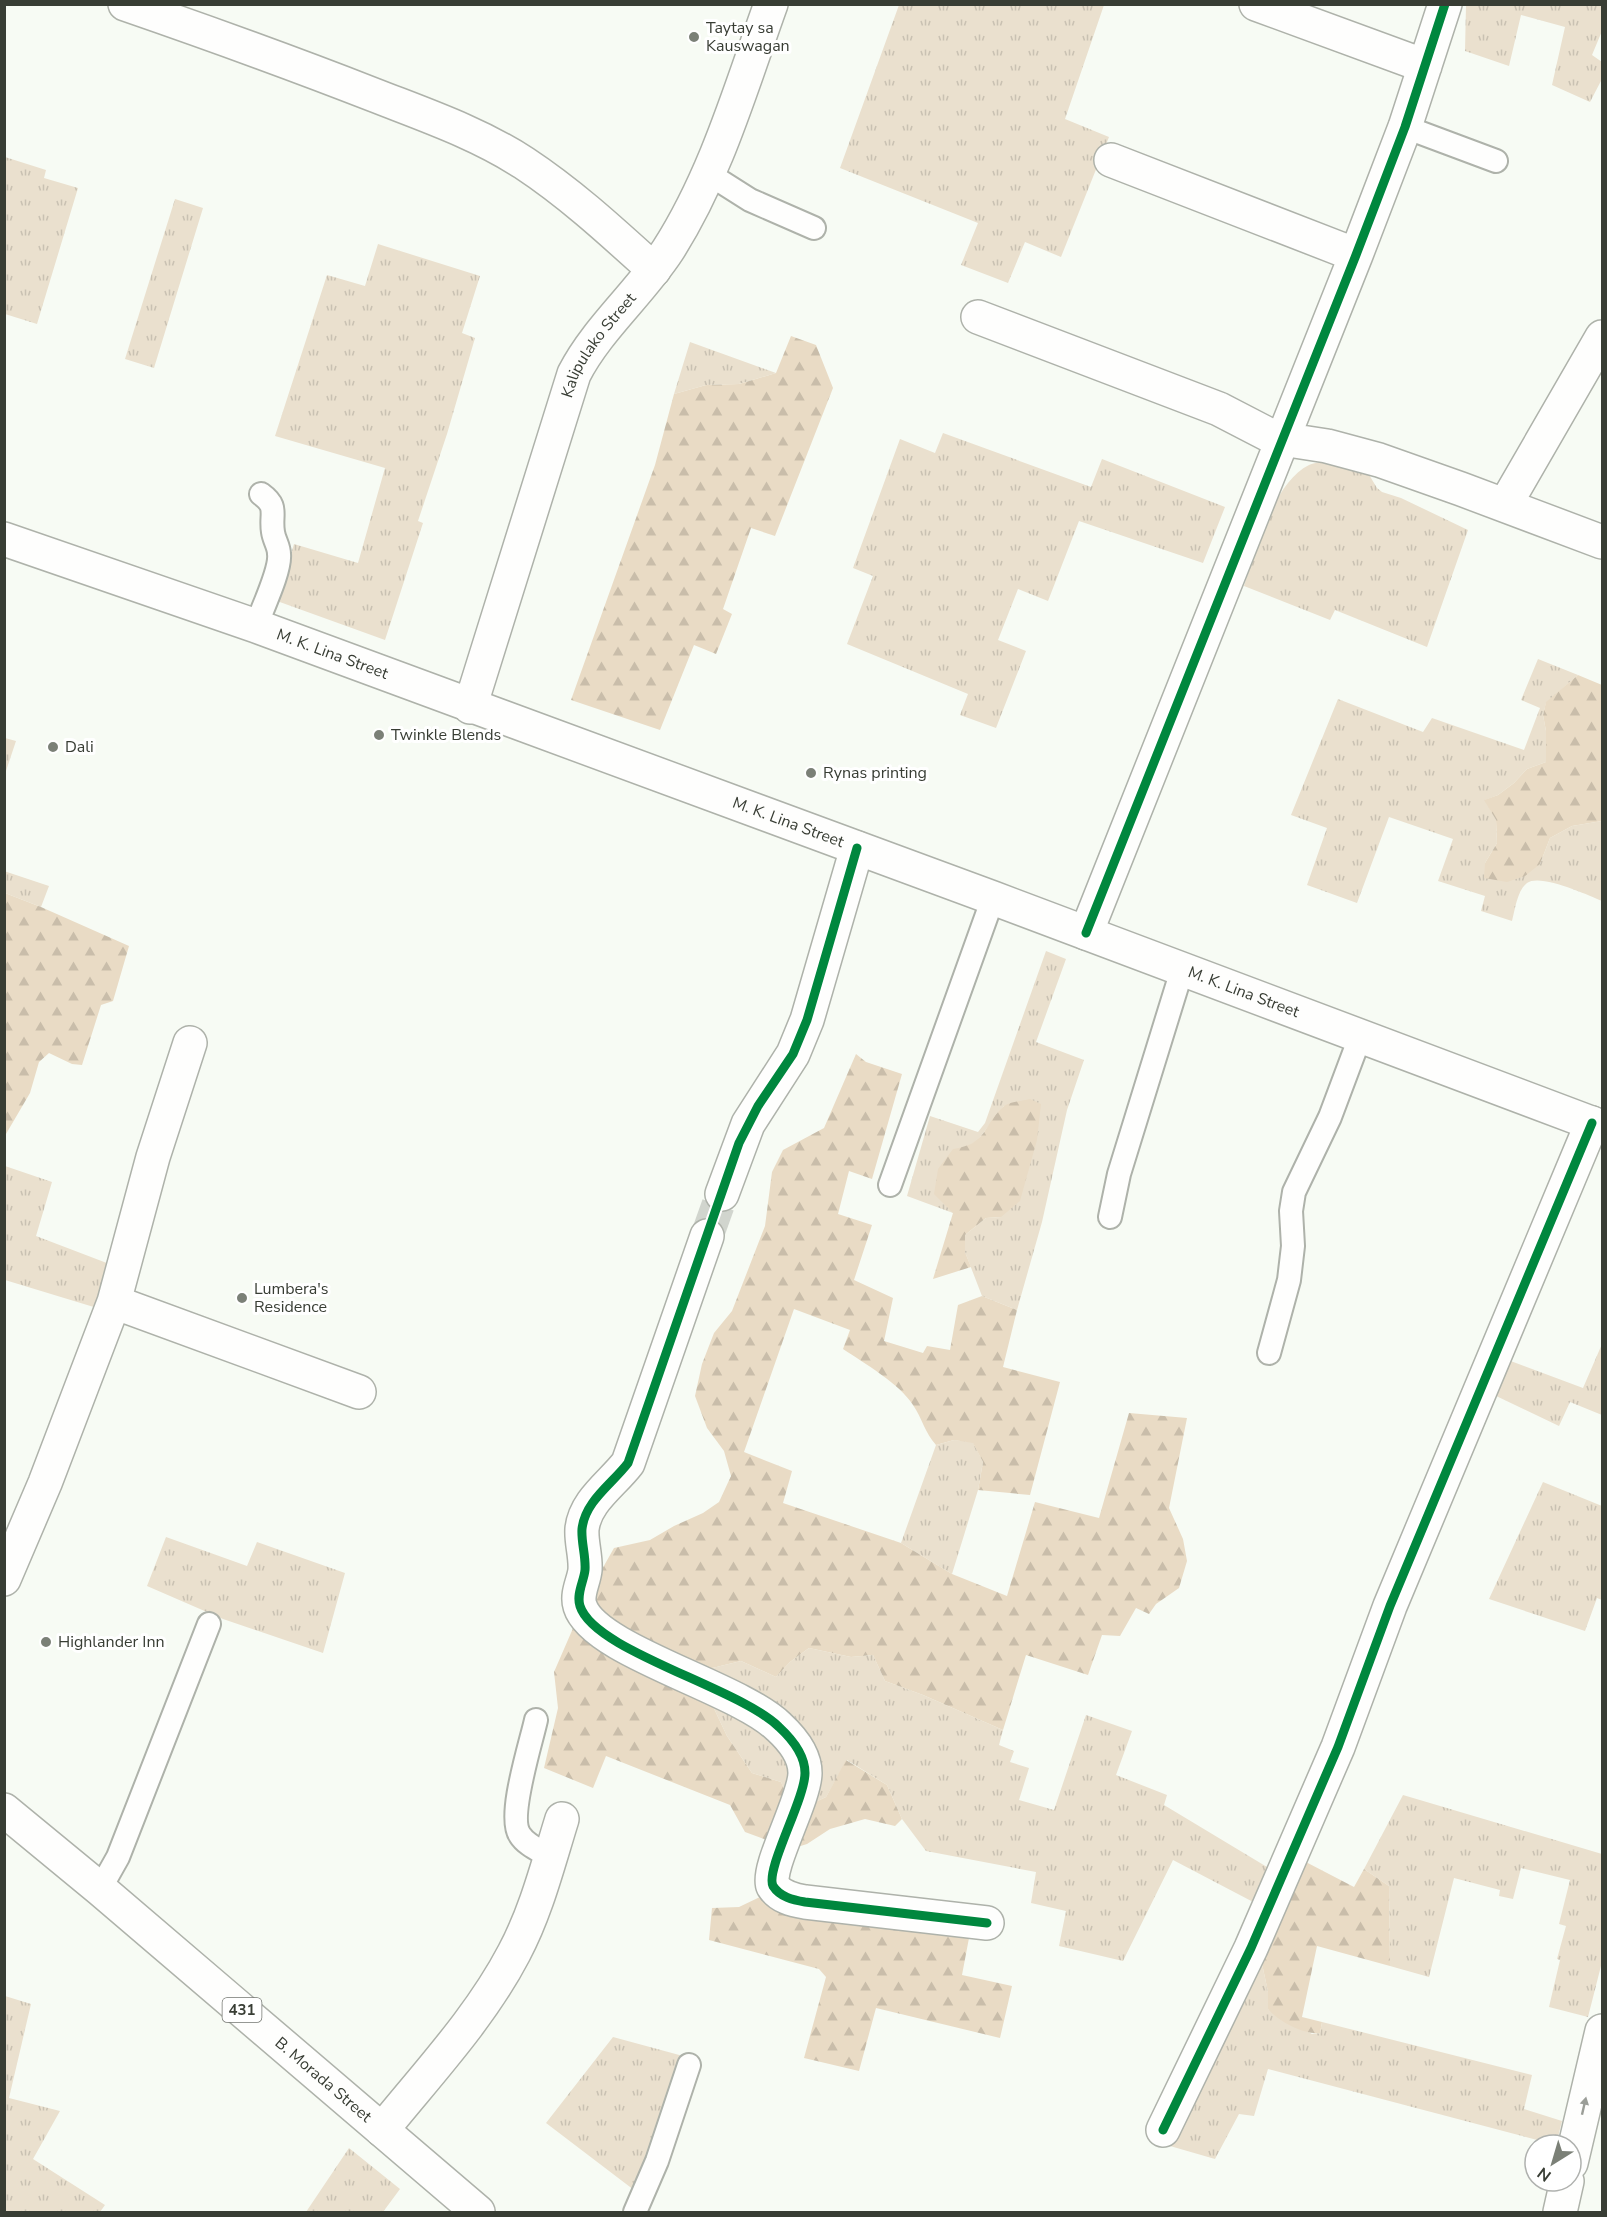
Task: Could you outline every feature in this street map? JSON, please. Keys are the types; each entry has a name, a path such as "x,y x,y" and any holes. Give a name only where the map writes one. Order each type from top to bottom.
{"street":[{"path":"125,4 260,51 487,142 523,163 587,210 654,270"},
{"name":"Kalipulako Street","path":"470,707 574,374 580,361 601,333 654,270 689,213 709,174 771,4"},
{"path":"1256,4 1425,66"},
{"path":"1086,933 1356,255 1405,127 1445,4"},
{"path":"1111,160 1356,255"},
{"path":"978,317 1219,409 1265,434 1284,440 1327,446 1379,460 1602,543"},
{"path":"1505,505 1602,337"},
{"name":"M. K. Lina Street","path":"4,539 256,626 470,707 993,898 1597,1125"},
{"path":"722,1194 748,1124 793,1054 807,1020 857,848"},
{"path":"4,1579 45,1483 114,1302 153,1157 190,1043"},
{"path":"1163,2130 1247,1958 1338,1748 1390,1606 1597,1125"},
{"path":"707,1236 628,1463 619,1476 599,1495 584,1518 582,1530 584,1573 579,1594 580,1605 588,1619 610,1639 749,1705 773,1721 794,1743 801,1755 805,1773 793,1819 772,1874 773,1885 782,1895 805,1902 987,1923"},
{"path":"114,1302 359,1392"},
{"name":"B. Morada Street","path":"4,1810 100,1889 478,2212"},
{"path":"382,2130 484,2004 497,1984 515,1952 562,1819"},
{"path":"1578,2133 1602,2031"},
{"path":"1560,2212 1564,2193"}],"lane":[{"path":"1405,127 1496,160"},
{"path":"709,174 750,200 814,228"},
{"path":"256,626 279,561 279,548 273,532 271,502 261,494"},
{"path":"890,1185 993,898"},
{"path":"1110,1217 1119,1174 1182,970"},
{"path":"1269,1353 1289,1280 1293,1246 1291,1211 1294,1192 1326,1128 1360,1036"},
{"path":"100,1889 118,1857 209,1624"},
{"path":"536,1720 516,1805 516,1828 525,1841 550,1857"},
{"path":"635,2212 657,2161 689,2065"}],"green space":[{"path":"899,5 1104,5 1065,119 1109,137 1061,257 1025,242 1008,283 961,265 978,223 840,168"},
{"path":"1466,5 1602,5 1602,31 1592,55 1602,62 1602,79 1590,102 1552,85 1565,27 1521,15 1509,66 1465,51"},
{"path":"5,157 46,170 44,178 78,188 37,324 5,314"},
{"path":"175,199 203,208 154,368 125,359"},
{"path":"378,244 480,276 462,333 475,338 447,434 418,521 423,523 385,640 277,601 294,544 358,563 385,468 275,436 327,275 365,286"},
{"path":"791,336 816,345 833,388 775,536 751,528 723,609 732,614 716,654 694,645 660,730 571,700 655,465 674,394 706,385 739,384 776,373"},
{"path":"690,342 776,373 739,384 706,385 674,394"},
{"path":"943,433 1091,487 1102,459 1225,507 1203,563 1079,521 1048,601 1018,589 998,640 1026,651 996,728 960,715 968,694 847,644 873,576 853,568 900,439 935,453"},
{"path":"1331,461 1368,473 1382,492 1401,498 1468,530 1427,647 1335,610 1330,620 1244,586 1260,537 1285,486 1309,465"},
{"path":"1538,659 1578,675 1546,703 1543,715 1546,731 1546,762 1527,769 1498,795 1485,800 1496,820 1497,843 1485,863 1540,864 1550,838 1572,826 1602,821 1602,901 1564,886 1533,881 1527,883 1521,891 1512,921 1481,911 1485,896 1438,881 1453,839 1389,817 1357,903 1307,885 1327,828 1291,815 1338,699 1423,732 1432,718 1524,750 1540,708 1521,700"},
{"path":"1578,675 1602,685 1602,821 1572,826 1550,838 1540,864 1525,876 1507,882 1484,878 1485,863 1497,843 1496,820 1484,800 1498,795 1527,769 1546,762 1546,731 1543,715 1546,702"},
{"path":"4,738 16,741 5,774"},
{"path":"4,871 49,886 41,907 5,893"},
{"path":"5,893 129,946 113,1001 101,1005 82,1065 72,1064 49,1053 39,1062 30,1093 6,1134 5,1180"},
{"path":"1046,951 1066,959 1036,1042 1084,1060 1067,1110 1042,1222 1017,1310 982,1296 965,1252 965,1235 986,1218 1001,1217 1004,1106 977,1141 966,1147 953,1213 907,1196 930,1116 978,1132 985,1123"},
{"path":"856,1054 866,1062 902,1074 872,1179 849,1171 838,1214 872,1225 854,1280 893,1298 884,1341 923,1353 927,1346 950,1350 958,1305 982,1296 1017,1310 1003,1367 1060,1382 1030,1495 978,1490 983,1462 973,1443 954,1440 936,1445 916,1410 900,1389 843,1349 850,1330 794,1309 744,1452 792,1471 783,1503 901,1543 952,1574 1007,1596 1035,1502 1099,1518 1129,1413 1187,1418 1169,1508 1183,1539 1187,1561 1179,1588 1156,1604 1149,1614 1136,1608 1120,1636 1102,1635 1088,1675 1026,1655 1003,1730 885,1681 873,1655 851,1657 809,1648 790,1662 776,1677 741,1661 708,1669 709,1698 727,1736 752,1773 781,1782 794,1812 826,1797 846,1760 887,1785 902,1819 895,1826 865,1819 830,1829 807,1844 791,1849 745,1832 730,1805 606,1756 593,1788 544,1768 558,1708 554,1672 574,1626 595,1604 601,1571 614,1548 650,1540 703,1513 719,1502 731,1476 724,1451 707,1428 695,1396 702,1364 714,1333 732,1311 765,1226 772,1172 783,1150 824,1128"},
{"path":"1030,1099 1041,1104 1037,1140 1020,1201 1001,1217 986,1218 965,1235 965,1252 971,1267 933,1279 953,1213 934,1194 938,1169 953,1149 964,1147 978,1139 1005,1105"},
{"path":"5,1166 52,1182 36,1236 112,1265 97,1308 5,1280"},
{"path":"1602,1344 1602,1415 1570,1402 1559,1426 1492,1394 1508,1360 1583,1388"},
{"path":"954,1440 973,1442 983,1462 978,1490 952,1574 901,1543 936,1445"},
{"path":"1543,1482 1602,1506 1602,1600 1597,1598 1585,1631 1489,1599"},
{"path":"166,1537 247,1566 257,1542 345,1573 323,1653 223,1619 147,1586"},
{"path":"809,1648 851,1657 873,1655 885,1681 1003,1730 999,1745 1014,1751 1010,1762 1029,1768 1019,1800 1054,1810 1086,1715 1132,1731 1116,1775 1167,1795 1164,1805 1272,1870 1257,1904 1173,1860 1123,1961 1059,1946 1066,1911 1031,1903 1036,1872 926,1851 902,1819 887,1785 847,1760 826,1797 803,1808 811,1778 708,1669 741,1661 776,1677 790,1662"},
{"path":"709,1698 748,1716 795,1759 789,1802 781,1782 752,1773 727,1736"},
{"path":"1403,1795 1602,1854 1602,1962 1588,2017 1549,2007 1560,1960 1557,1959 1566,1926 1559,1924 1570,1880 1521,1868 1513,1899 1499,1896 1500,1890 1454,1878 1429,1977 1390,1966 1389,1886 1364,1869"},
{"path":"1302,1860 1354,1887 1364,1869 1389,1886 1390,1966 1317,1946 1302,2017 1322,2022 1320,2033 1307,2032 1292,2026 1268,2009 1268,1992 1261,1959"},
{"path":"762,1896 807,1914 969,1938 962,1975 1012,1986 1000,2038 876,2008 859,2071 804,2058 826,1977 819,1969 709,1940 712,1908 739,1907"},
{"path":"1261,1959 1268,1992 1268,2009 1312,2034 1320,2033 1322,2022 1532,2075 1524,2109 1562,2121 1559,2133 1523,2133 1523,2136 1268,2069 1254,2116 1239,2114 1215,2159 1170,2146 1240,2011"},
{"path":"5,1996 31,2004 9,2098 60,2111 33,2159 105,2205 100,2212 5,2212"},
{"path":"613,2037 683,2056 634,2190 546,2123"},
{"path":"349,2148 400,2189 383,2212 306,2212"}],"tunnel":[{"path":"707,1236 722,1194"}],"cycle path":[{"path":"1086,933 1356,255 1405,127 1445,4"},
{"path":"857,848 807,1020 793,1054 758,1106 739,1143 628,1463 600,1493 584,1519 582,1534 585,1570 579,1601 591,1622 611,1638 638,1654 759,1712 779,1727 797,1748 803,1760 805,1773 799,1799 772,1878 773,1886 779,1893 805,1902 987,1923"},
{"path":"1163,2130 1251,1948 1338,1747 1390,1606 1592,1123"}],"place":[{"name":"Taytay sa Kauswagan","path":"694,37"},
{"name":"Twinkle Blends","path":"379,735"},
{"name":"Dali","path":"53,747"},
{"name":"Rynas printing","path":"811,773"},
{"name":"Lumbera's Residence","path":"242,1298"},
{"name":"Highlander Inn","path":"46,1642"}]}
